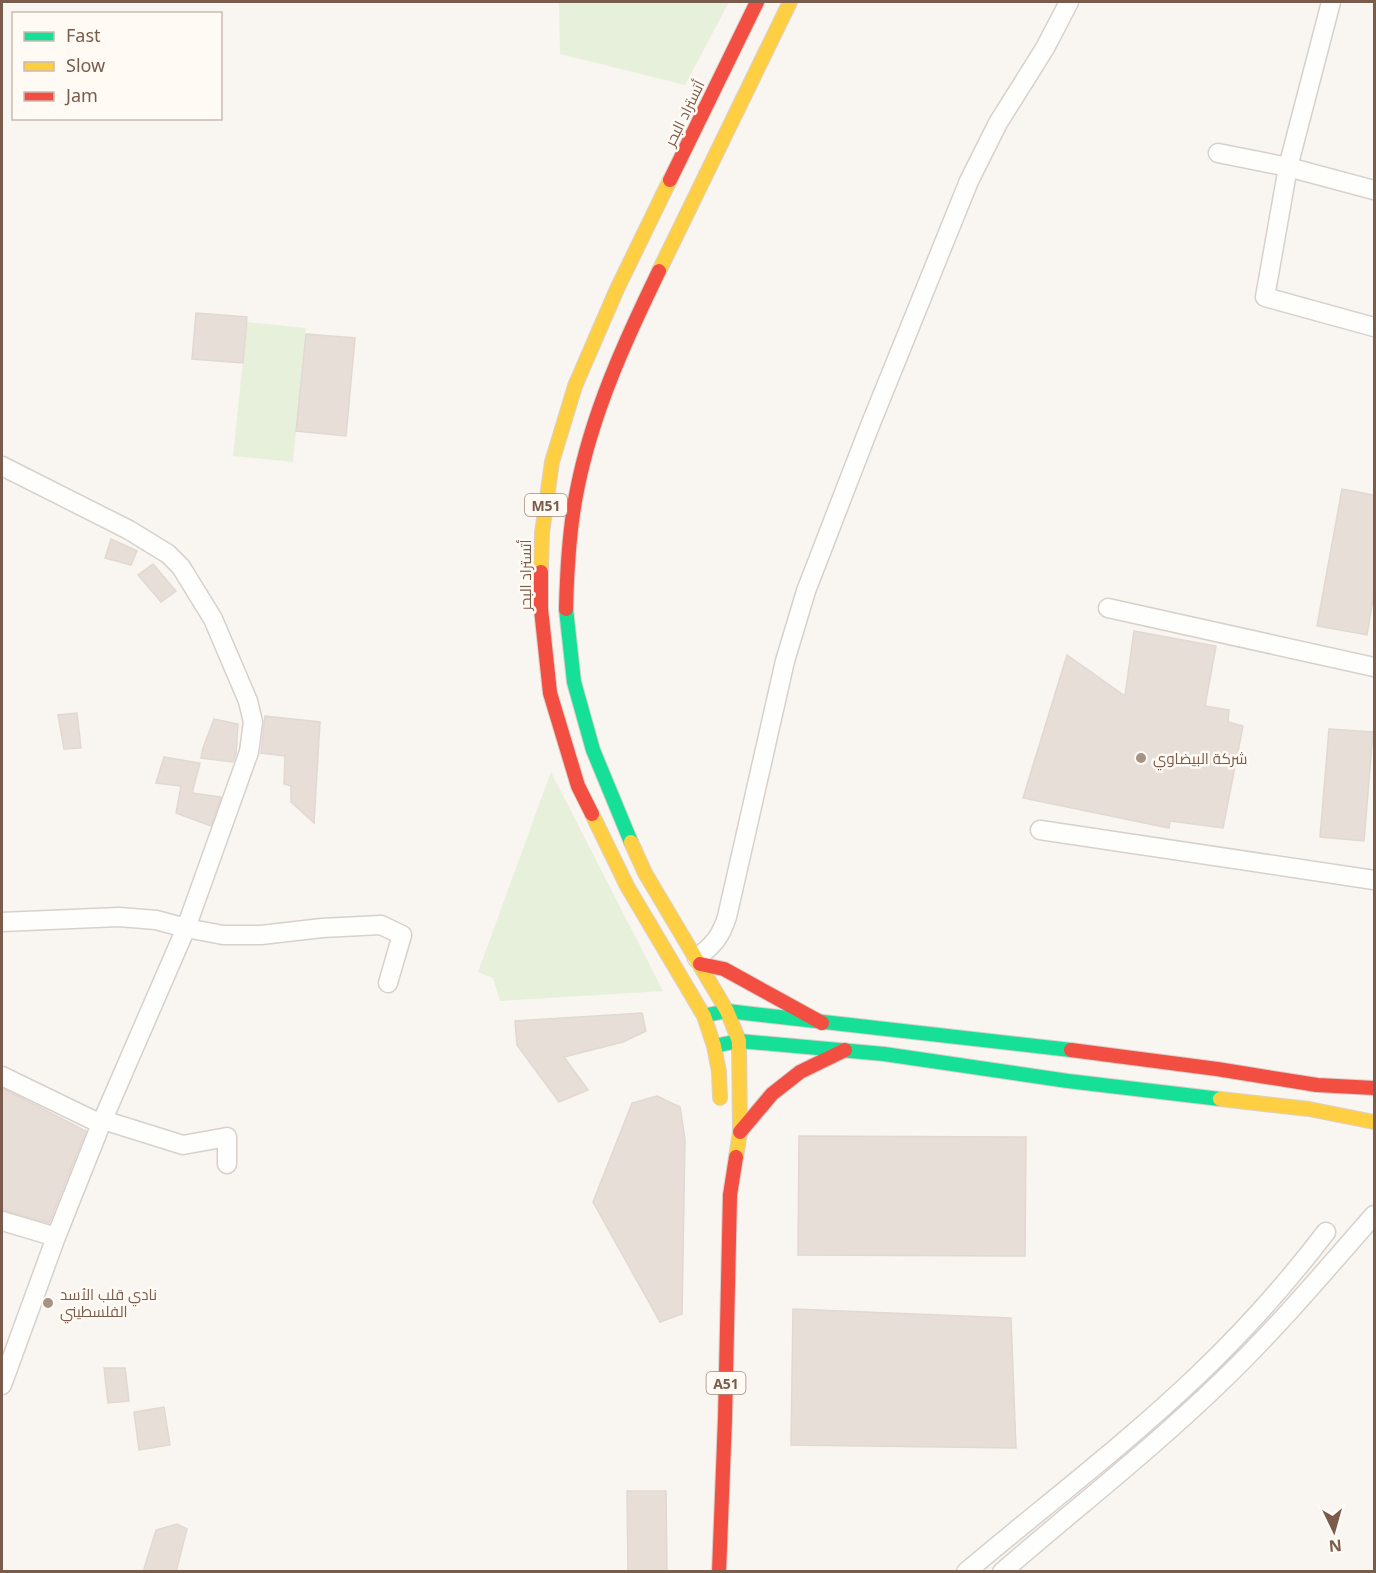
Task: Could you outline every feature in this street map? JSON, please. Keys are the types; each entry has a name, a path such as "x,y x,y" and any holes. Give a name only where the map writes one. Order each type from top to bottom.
{"main road":[{"name":"أتستراد البحر","path":"721,1113 719,1072 714,1046 704,1016 627,886 578,786 550,693 541,609 542,533 552,462 575,386 617,289 757,2"},
{"name":"M51","path":"727,1011 645,873 593,750 574,682 566,613 568,551 577,489 597,413 642,306 790,2"},
{"path":"699,961 724,969 822,1023"},
{"path":"704,1016 727,1011 1090,1053 1317,1085 1374,1088"},
{"name":"A51","path":"719,1572 730,1195 740,1132 739,1041 727,1011"},
{"path":"714,1046 739,1041 846,1050 1068,1081 1309,1109 1374,1122"},
{"path":"740,1132 772,1094 800,1072 846,1050"},
{"name":"A51","path":"723,1143 730,1195"}],"street":[{"path":"699,961 720,935 727,917 784,661 806,591 869,428 973,172 998,123 1045,48 1069,2"},
{"path":"1331,2 1288,167 1265,297 1374,327"},
{"path":"1218,153 1288,167 1374,190"},
{"path":"2,466 99,513 168,554 181,567 209,612 248,701 253,722 249,752 186,928 102,1122 56,1237 2,1385"},
{"path":"1108,608 1374,667"},
{"path":"1040,830 1374,880"},
{"path":"2,922 119,917 156,920 224,935 261,935 322,928 381,925 402,935 388,983"},
{"path":"2,1076 102,1122 183,1145 227,1137 228,1164"},
{"path":"1002,1572 1170,1430 1224,1379 1276,1326 1374,1215"},
{"path":"2,1221 56,1237"},
{"path":"966,1572 1198,1375 1265,1306 1326,1232"}],"green space":[{"path":"559,2 729,2 685,85 560,54"},
{"path":"247,322 306,328 293,462 233,456"},
{"path":"551,772 663,991 500,1001 493,978 478,972"}],"building":[{"path":"196,313 247,317 243,363 192,359"},
{"path":"306,334 355,338 346,436 296,431"},
{"path":"1342,489 1374,495 1374,594 1367,635 1317,626"},
{"path":"111,539 137,551 131,565 105,558"},
{"path":"153,564 176,591 161,602 138,575"},
{"path":"1134,631 1216,646 1205,706 1229,710 1228,722 1243,726 1223,828 1170,821 1169,828 1023,798 1067,655 1125,696"},
{"path":"77,713 81,748 64,749 58,715"},
{"path":"265,716 320,722 314,823 291,802 291,786 284,784 285,756 261,753"},
{"path":"214,719 238,724 236,754 233,762 201,758"},
{"path":"1329,729 1373,732 1364,841 1320,837"},
{"path":"164,757 200,763 192,793 221,797 211,826 176,813 181,786 156,783"},
{"path":"642,1013 646,1031 623,1042 564,1057 588,1090 559,1102 517,1045 515,1021"},
{"path":"2,1088 86,1131 49,1223 2,1210"},
{"path":"657,1096 680,1107 685,1139 682,1314 660,1322 593,1202 632,1103"},
{"path":"799,1136 1026,1137 1025,1256 798,1255"},
{"path":"793,1309 1011,1318 1016,1448 791,1445"},
{"path":"104,1368 125,1368 129,1401 108,1403"},
{"path":"164,1407 170,1445 139,1450 134,1412"},
{"path":"627,1491 666,1491 667,1572 628,1572"},
{"path":"177,1524 187,1529 176,1572 143,1572 156,1530"}],"traffic: fast":[{"path":"566,609 574,682 593,750 631,842"},
{"path":"707,1015 727,1011 1071,1050"},
{"path":"719,1045 739,1041 884,1054 1068,1081 1220,1099"}],"traffic: slow":[{"path":"659,271 790,2"},
{"path":"541,572 542,533 552,462 575,386 617,289 670,180"},
{"path":"592,814 627,886 704,1016 714,1046 719,1072 720,1098"},
{"path":"631,842 645,873 727,1011 739,1041 740,1132 736,1157"},
{"path":"1220,1099 1309,1109 1374,1122"}],"traffic: jam":[{"path":"670,180 757,2"},
{"path":"566,609 570,534 583,461 611,378 659,271"},
{"path":"541,572 541,609 550,693 578,786 592,814"},
{"path":"700,964 724,969 822,1023"},
{"path":"740,1132 772,1094 800,1072 845,1050"},
{"path":"1071,1050 1317,1085 1374,1088"},
{"path":"719,1572 730,1195 736,1157"}],"place":[{"name":"شركة البيضاوي","path":"1141,758"},
{"name":"نادي قلب الأسد الفلسطيني","path":"48,1303"}]}
